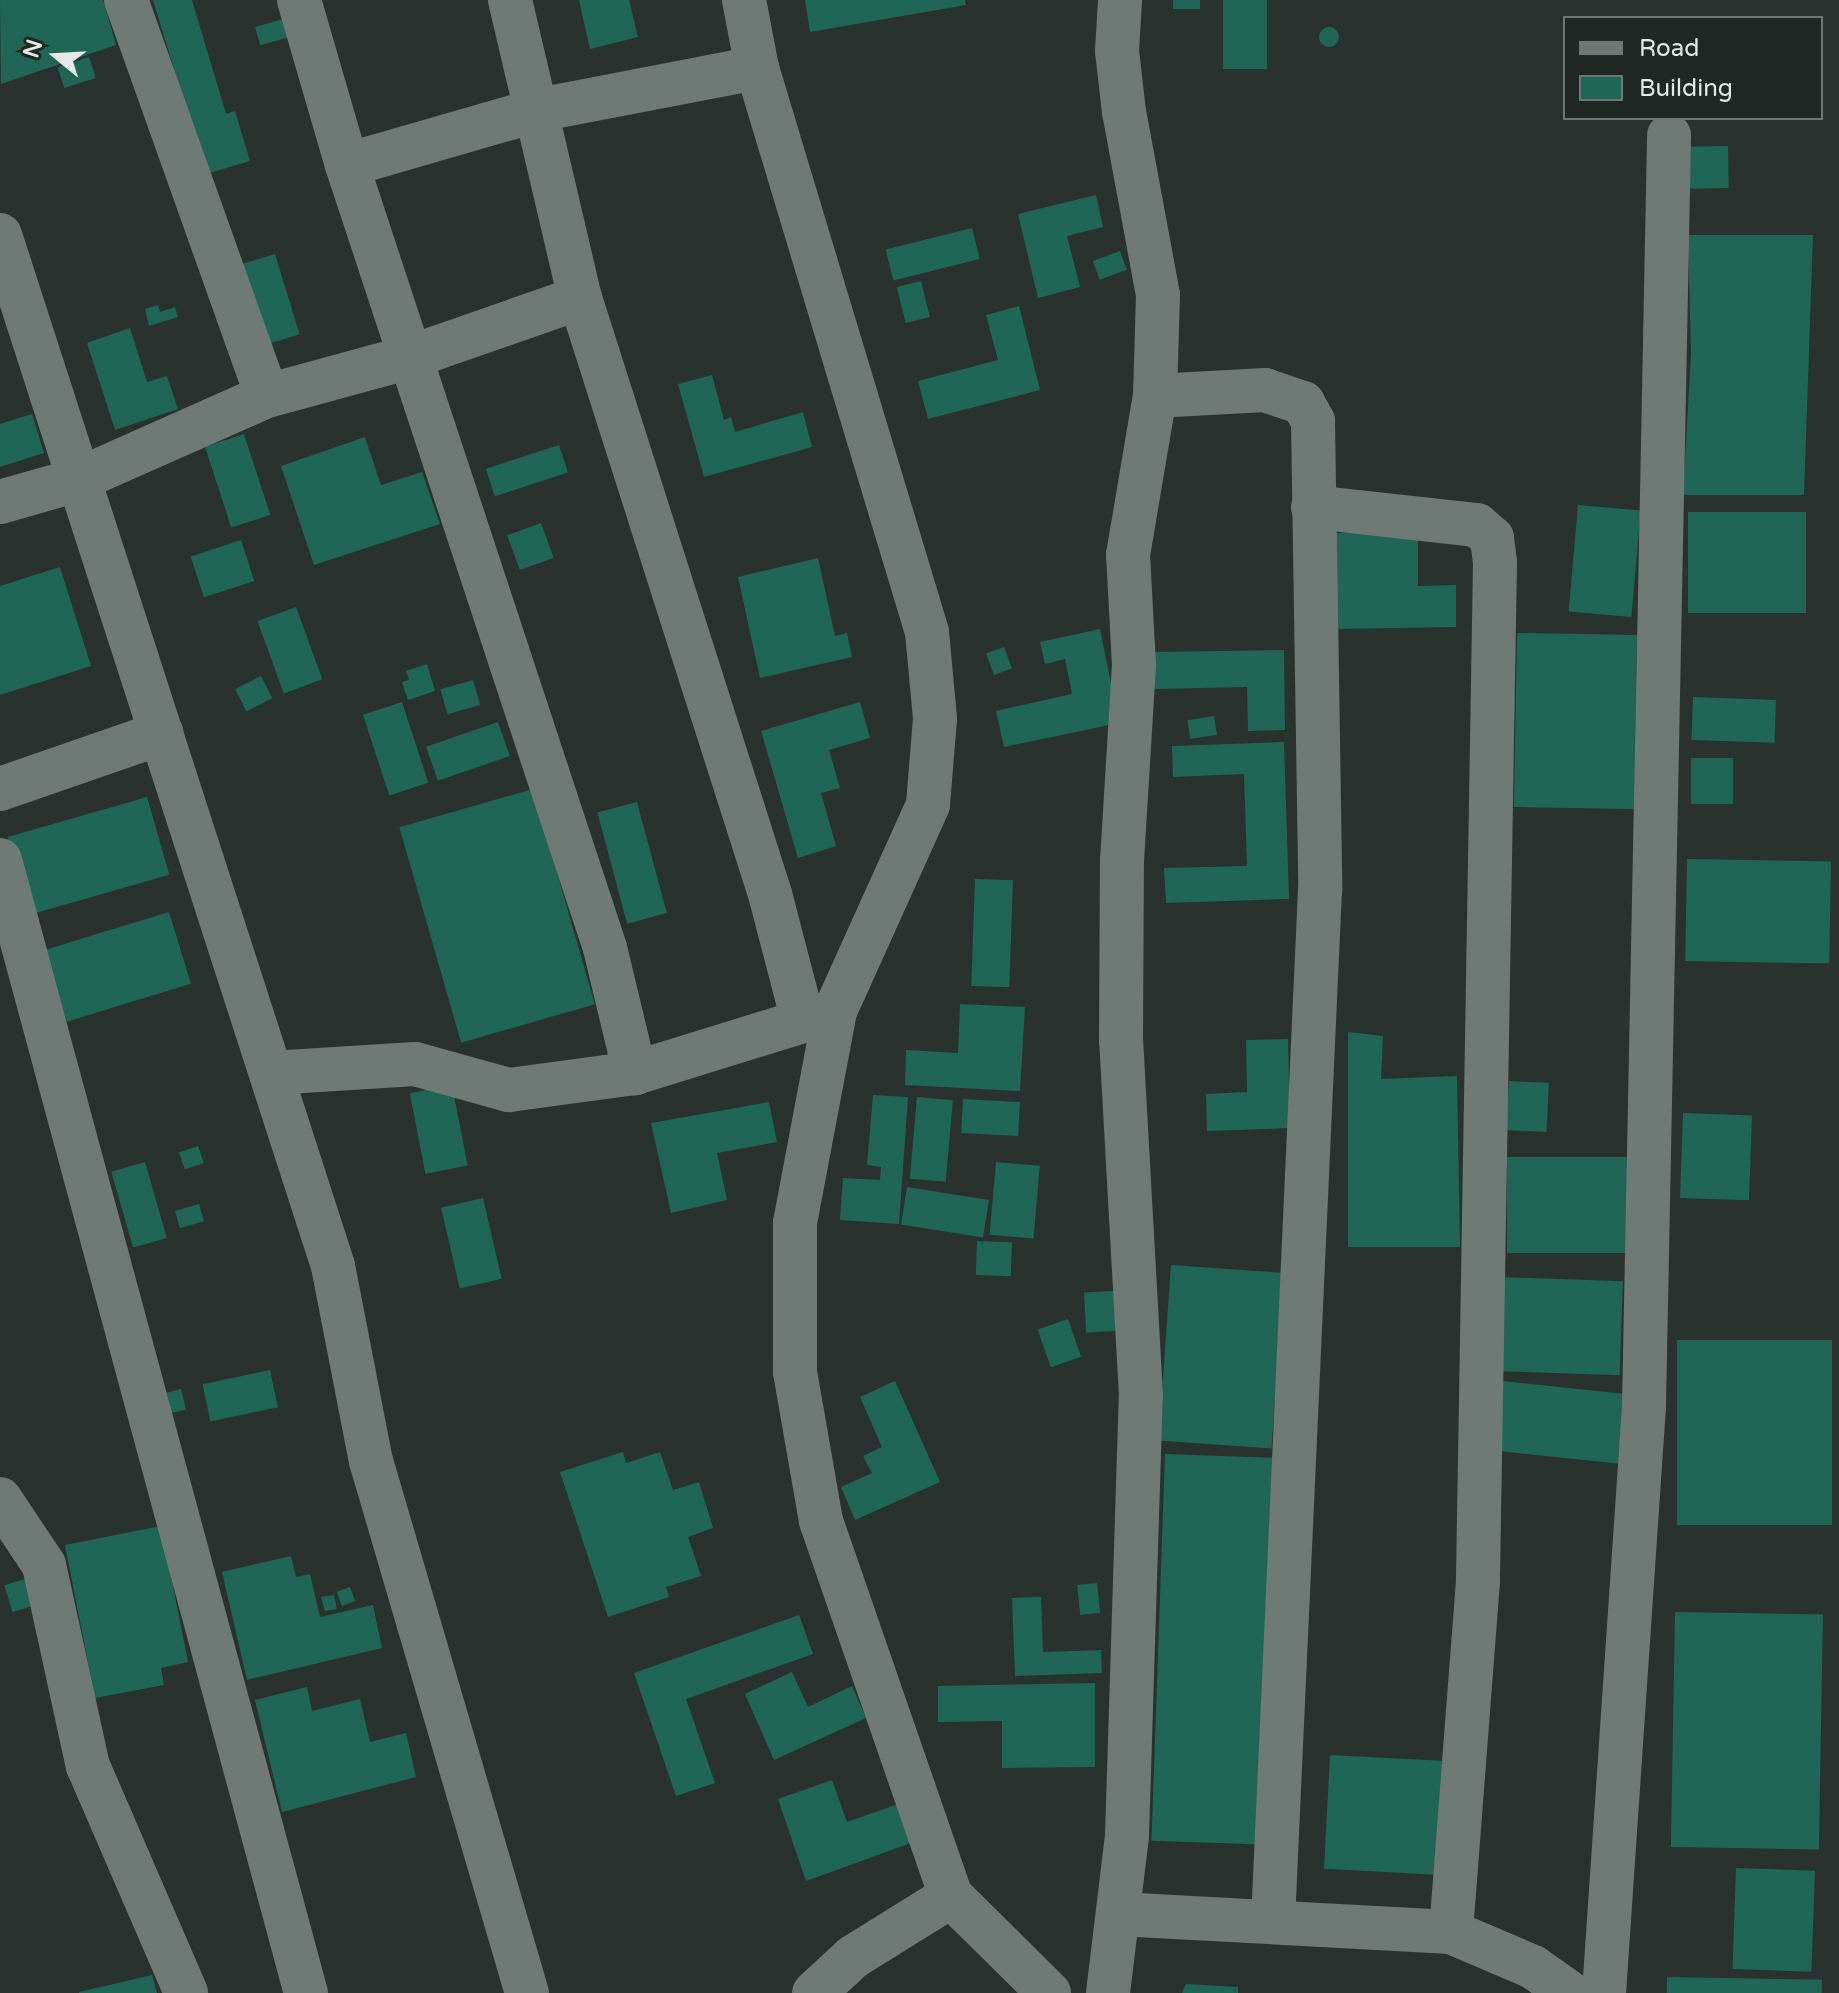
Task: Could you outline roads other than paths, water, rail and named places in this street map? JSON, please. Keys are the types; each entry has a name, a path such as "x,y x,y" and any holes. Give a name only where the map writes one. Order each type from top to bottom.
{"street":[{"path":"126,0 267,396"},
{"path":"299,0 347,165 413,356 605,948 635,1073"},
{"path":"510,0 580,298 770,894 819,1016"},
{"path":"744,0 757,68 927,632 935,719 928,805 819,1016 795,1223 795,1372 821,1521 951,1896 1049,1993"},
{"path":"1108,1993 1118,1914 1135,1680 1141,1396 1121,1041 1122,861 1134,665 1128,555 1155,396 1158,295 1124,112 1117,51 1120,0"},
{"path":"347,165 538,110 757,68"},
{"path":"1604,1993 1644,1406 1669,135"},
{"path":"0,235 333,1266 371,1461 527,1993"},
{"path":"0,502 77,480 267,396 413,356 580,298"},
{"path":"1155,396 1265,390 1303,403 1313,421 1320,890 1273,1921"},
{"path":"1313,507 1477,525 1492,538 1495,562 1478,1581 1451,1932"},
{"path":"0,789 162,733"},
{"path":"0,860 306,1993"},
{"path":"271,1073 415,1064 509,1090 635,1073 819,1016"},
{"path":"0,1499 44,1565 88,1766 186,1993"},
{"path":"814,1993 853,1957 951,1896"},
{"path":"1118,1914 1451,1932 1533,1967 1570,1993"}]}
